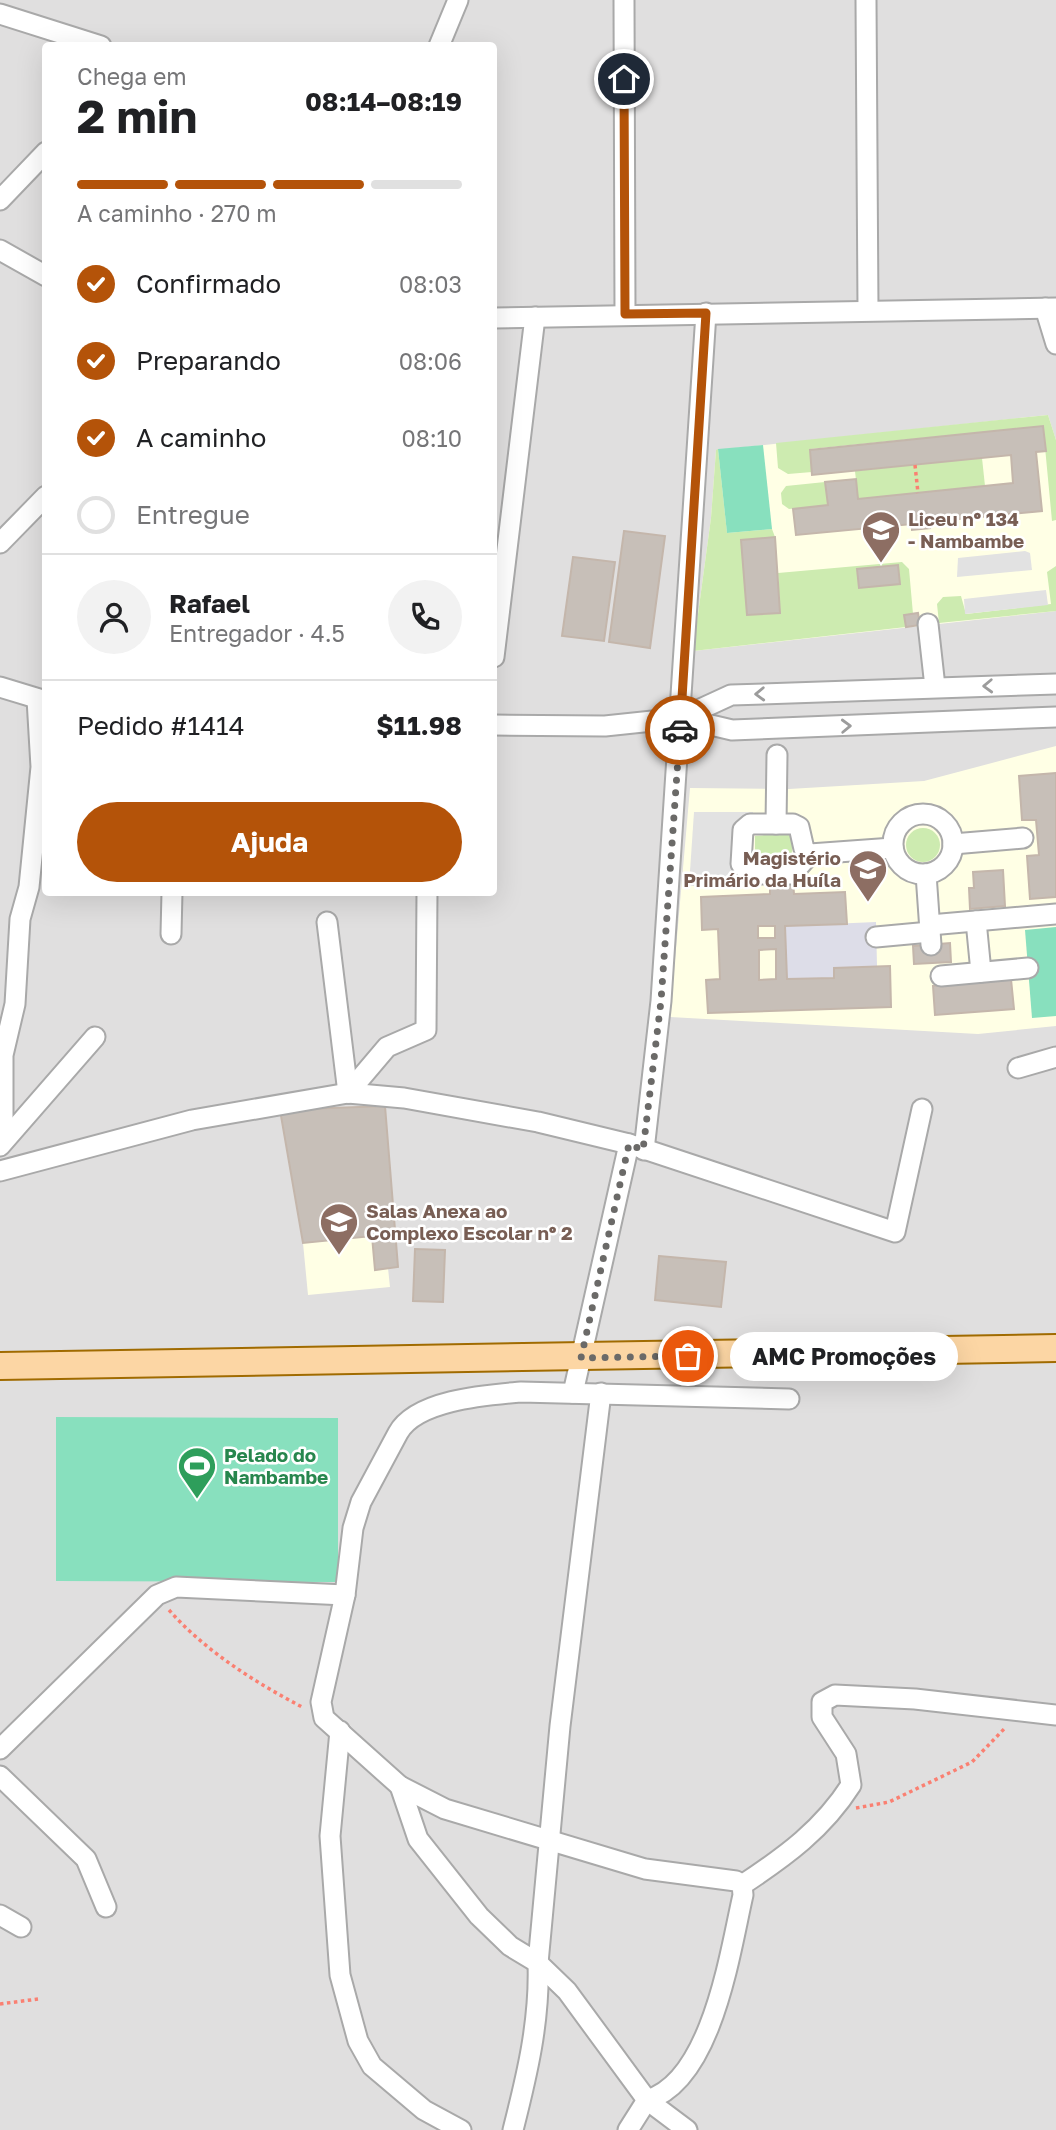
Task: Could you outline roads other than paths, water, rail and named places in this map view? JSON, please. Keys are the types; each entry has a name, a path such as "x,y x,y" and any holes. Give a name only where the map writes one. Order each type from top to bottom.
{"main road":[{"path":"0,1366 1056,1348"}],"street":[{"path":"441,42 458,0"},
{"path":"624,0 625,314"},
{"path":"866,0 868,310"},
{"path":"0,14 88,42"},
{"path":"0,200 42,156"},
{"path":"0,250 42,274"},
{"path":"497,318 1050,308 1056,344"},
{"path":"573,1393 636,1147 661,1001 706,313"},
{"path":"497,632 535,317"},
{"path":"0,543 42,500"},
{"path":"928,624 935,687"},
{"path":"497,725 605,726 681,718 732,695 1056,684"},
{"path":"0,687 41,700 42,730"},
{"path":"681,718 732,730 1056,717"},
{"path":"776,824 777,755"},
{"path":"2,1144 3,1055 15,1004 20,919 29,887 42,770"},
{"path":"923,814 943,822 953,844 949,859 943,867 926,874 905,869 898,862 893,848 898,827 905,820 923,814"},
{"path":"810,854 804,849 799,827 750,824 743,830 741,851 744,870 751,874 792,874 810,854 893,848"},
{"path":"953,844 1023,838"},
{"path":"926,874 931,934"},
{"path":"171,934 172,896"},
{"path":"348,1093 387,1047 426,1030 427,896"},
{"path":"876,937 931,934 976,921 1056,914"},
{"path":"976,921 981,972"},
{"path":"327,922 348,1093"},
{"path":"941,976 1028,968"},
{"path":"2,1144 53,1089 95,1037"},
{"path":"1018,1068 1056,1057"},
{"path":"0,1171 192,1120 348,1093 404,1098 538,1122 636,1147 895,1232 922,1109"},
{"path":"513,2130 527,2074 539,2002 538,1963 561,1726 601,1393"},
{"path":"742,1885 736,1881 645,1869 445,1809 400,1786 324,1718 321,1702 345,1595 353,1528 361,1502 404,1421 419,1411 488,1395 601,1393 789,1399"},
{"path":"0,1749 156,1595 176,1587 345,1595"},
{"path":"742,1885 796,1849 833,1812 851,1785 846,1754 822,1717 822,1702 835,1695 915,1699 1056,1715"},
{"path":"340,1731 330,1836 341,1976 358,2041 372,2066 424,2109 460,2130"},
{"path":"0,1776 86,1859 106,1907"},
{"path":"400,1786 418,1839 480,1916 510,1946 538,1963 567,1991 647,2100 687,2130"},
{"path":"628,2130 647,2100 660,2096 706,2039 743,1895 742,1885"},
{"path":"0,1915 21,1927"}],"place":[{"name":"Liceu nº 134 - Nambambe","path":"881,564"},
{"name":"Magistério Primário da Huíla","path":"868,903"},
{"name":"Salas Anexa ao Complexo Escolar nº 2","path":"339,1256"},
{"name":"AMC Promoções","path":"688,1356"},
{"name":"Pelado do Nambambe","path":"197,1500"}]}
